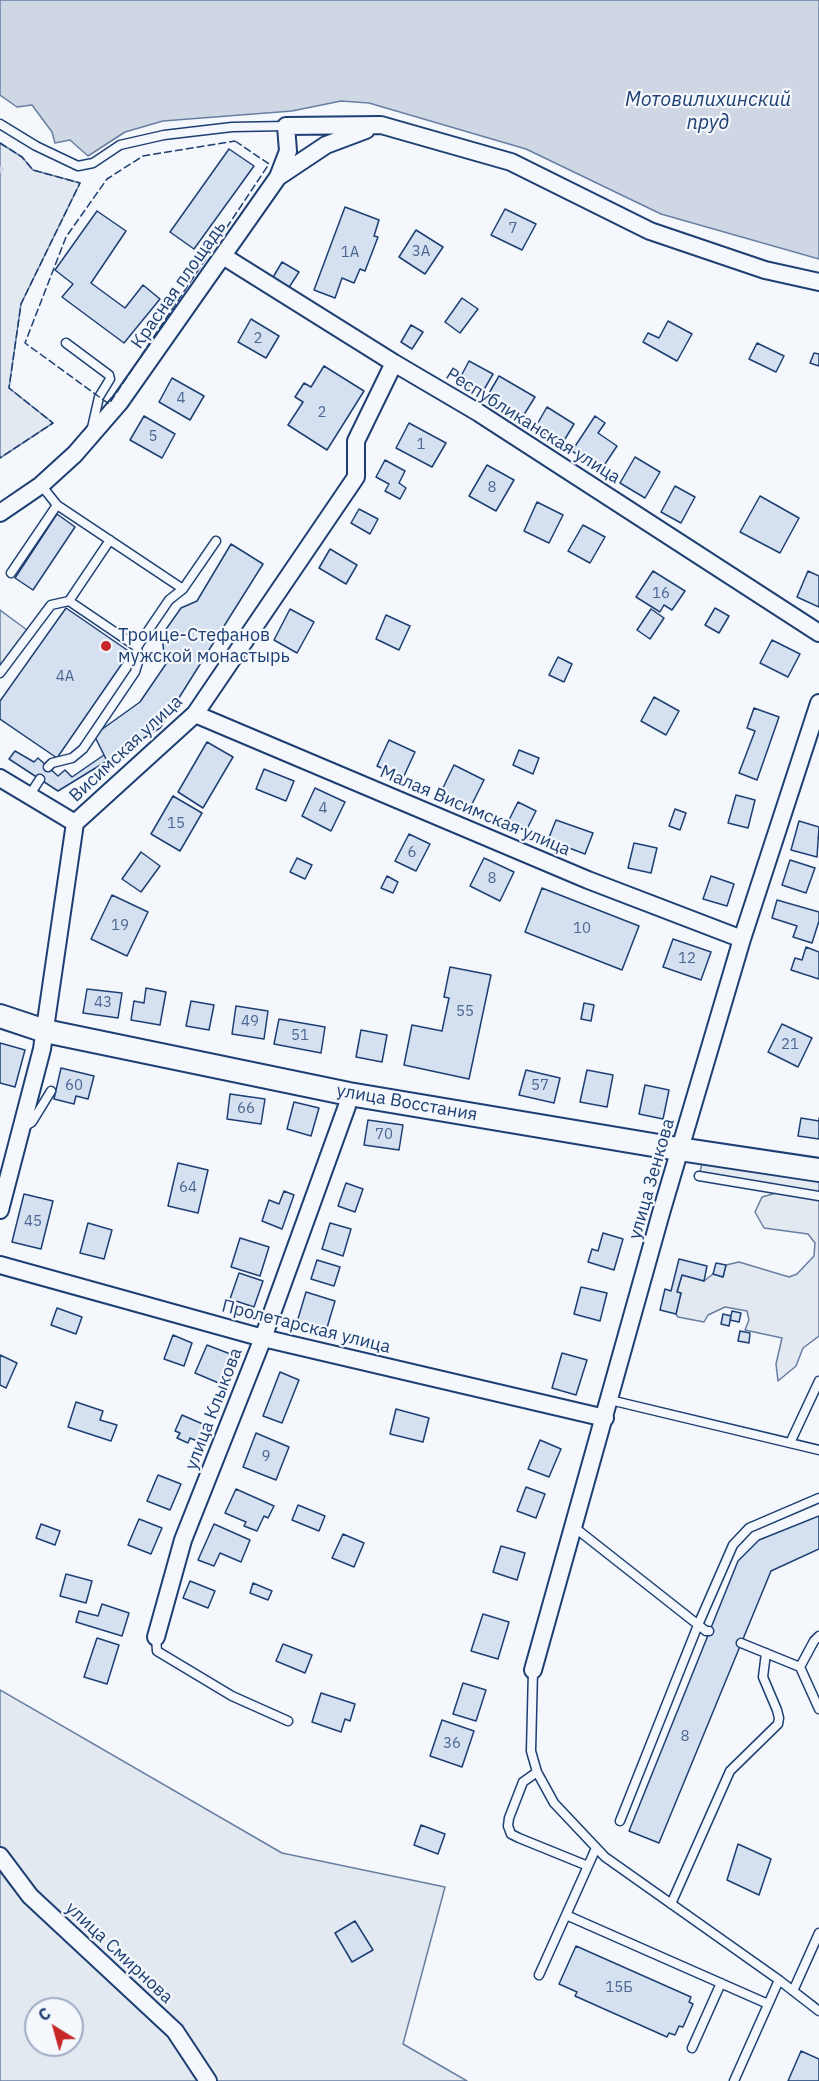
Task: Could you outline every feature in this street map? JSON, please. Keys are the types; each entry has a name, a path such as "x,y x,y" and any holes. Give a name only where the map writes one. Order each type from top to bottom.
{"street":[{"path":"278,177 326,145 381,125"},
{"path":"286,126 381,125 511,162 650,231 765,270 819,282"},
{"name":"Красная площадь","path":"0,513 41,485 75,454 120,402 278,177 288,151 286,126"},
{"name":"Республиканская улица","path":"223,256 394,363 480,413 819,633"},
{"name":"Висимская улица","path":"0,1210 42,1049 75,823 195,714 356,477 357,441 394,363"},
{"name":"улица Зенкова","path":"533,1670 742,939 819,703"},
{"name":"Малая Висимская улица","path":"195,714 588,880 742,939"},
{"path":"0,778 75,823"},
{"name":"улица Восстания","path":"0,1016 45,1031 349,1094 819,1170"},
{"name":"улица Клыкова","path":"156,1637 183,1540 263,1338 347,1106 349,1094"},
{"name":"Пролетарская улица","path":"0,1265 263,1338 605,1418"},
{"name":"улица Смирнова","path":"0,1856 30,1896 174,2031 208,2081"}],"lane":[{"path":"0,124 36,146 78,166 93,163 120,145 164,135 232,126 286,126"},
{"path":"66,343 109,375 110,379 99,397 91,435"},
{"path":"41,485 57,505 183,589"},
{"path":"11,573 57,505"},
{"path":"0,673 51,605 69,601 110,540"},
{"path":"48,767 52,763 72,758 83,749 135,672 139,659 137,647 169,600 183,589 216,541"},
{"path":"69,601 137,647"},
{"path":"29,795 39,779"},
{"path":"21,1128 32,1122 51,1091"},
{"path":"699,1176 819,1196"},
{"path":"790,1443 819,1381"},
{"path":"610,1400 819,1450"},
{"path":"620,1821 698,1625 733,1545 749,1528 819,1498"},
{"path":"574,1527 709,1632"},
{"path":"800,1667 819,1636"},
{"path":"156,1637 157,1651 232,1696 288,1721"},
{"path":"741,1643 800,1667 819,1709"},
{"path":"671,1904 730,1771 778,1724 777,1710 763,1677 766,1653"},
{"path":"533,1670 531,1750 537,1772 554,1803 605,1857 819,2011"},
{"path":"537,1772 523,1782 509,1818 508,1826 512,1834 588,1866"},
{"path":"539,1975 596,1848"},
{"path":"566,1915 768,2004"},
{"path":"793,1991 819,1933"},
{"path":"734,2081 779,1980"},
{"path":"692,2048 721,1983"}],"shaded area":[{"path":"0,143 22,157 33,170 80,183 21,304 9,388 53,423 0,458"},
{"path":"0,610 27,630 0,667"},
{"path":"703,1159 819,1181 819,1196 699,1176"},
{"path":"776,1193 819,1199 819,1336 803,1348 796,1366 778,1381 776,1364 782,1338 745,1330 749,1320 747,1311 725,1307 708,1315 704,1322 678,1317 676,1314 681,1293 677,1292 682,1275 704,1281 713,1274 723,1277 726,1265 739,1262 789,1277 797,1274 814,1256 815,1243 808,1234 764,1228 755,1212 762,1197"},
{"path":"0,1690 282,1853 445,1887 403,2044 467,2081 0,2081"}],"water":[{"name":"Мотовилихинский пруд","path":"0,0 819,0 819,259 661,214 526,149 369,103 341,101 292,111 163,121 125,132 88,156 70,140 55,143 52,132 32,105 17,107 0,95"}],"building":[{"path":"229,149 254,166 194,249 170,232"},
{"path":"345,207 379,220 374,236 378,237 365,271 360,269 354,283 342,278 335,298 314,290"},
{"path":"505,209 536,224 522,250 491,235"},
{"path":"97,211 126,231 91,283 125,308 143,285 160,299 124,343 62,297 73,284 55,270"},
{"path":"416,230 443,247 425,274 399,257"},
{"path":"282,262 299,272 288,289 272,279"},
{"path":"462,298 478,309 460,333 445,322"},
{"path":"251,319 279,336 266,358 238,342"},
{"path":"668,321 692,334 677,361 643,342 648,333 659,338"},
{"path":"411,325 423,332 412,349 401,342"},
{"path":"757,343 784,356 776,372 749,359"},
{"path":"814,353 819,354 819,366 810,363"},
{"path":"469,361 493,374 482,393 459,380"},
{"path":"324,366 364,391 327,450 288,425 303,402 295,397 304,383 311,387"},
{"path":"499,376 535,397 520,421 485,400"},
{"path":"172,378 204,396 190,420 159,402"},
{"path":"547,407 574,424 562,444 535,428"},
{"path":"144,416 175,434 162,458 130,440"},
{"path":"595,416 605,423 598,433 617,446 601,470 572,451"},
{"path":"409,423 446,443 432,467 396,448"},
{"path":"635,457 660,472 645,498 620,483"},
{"path":"385,460 405,471 399,483 406,488 400,499 385,491 389,484 376,477"},
{"path":"487,465 514,480 496,511 469,496"},
{"path":"675,486 695,497 681,523 661,512"},
{"path":"760,496 799,518 780,553 740,532"},
{"path":"537,502 563,515 549,543 524,531"},
{"path":"359,509 378,519 370,534 351,523"},
{"path":"57,514 75,527 33,590 15,578"},
{"path":"583,525 605,537 590,563 568,551"},
{"path":"231,544 263,564 160,728 107,761 94,735 140,702 170,658 164,654 162,635 181,608 197,601"},
{"path":"330,549 357,565 346,584 319,568"},
{"path":"653,571 685,591 672,610 664,605 660,612 636,597"},
{"path":"808,571 819,576 819,607 797,597"},
{"path":"66,608 130,652 57,758 0,719 0,701"},
{"path":"715,608 729,616 719,633 705,625"},
{"path":"290,609 314,622 297,653 274,640"},
{"path":"651,609 664,618 650,639 637,630"},
{"path":"386,615 410,626 399,650 376,639"},
{"path":"772,640 800,654 788,677 760,663"},
{"path":"558,657 572,664 564,682 549,675"},
{"path":"654,697 679,711 666,735 641,721"},
{"path":"754,708 779,717 757,780 739,773 755,731 747,728"},
{"path":"389,740 415,752 403,778 377,766"},
{"path":"207,742 233,757 203,808 178,792"},
{"path":"519,750 539,758 533,774 513,765"},
{"path":"15,751 34,762 38,758 58,776 65,770 72,777 104,755 107,761 58,791 9,759"},
{"path":"454,765 484,780 470,808 440,794"},
{"path":"264,769 294,781 286,801 256,789"},
{"path":"315,788 345,802 331,831 302,816"},
{"path":"736,795 755,800 748,828 728,823"},
{"path":"173,796 202,813 180,851 151,834"},
{"path":"518,802 536,811 526,831 508,822"},
{"path":"675,809 686,813 680,830 669,826"},
{"path":"556,820 593,833 585,854 548,840"},
{"path":"799,821 819,827 817,857 791,850"},
{"path":"409,834 430,844 416,871 395,861"},
{"path":"634,843 657,848 651,873 628,868"},
{"path":"141,852 160,866 141,892 122,879"},
{"path":"297,858 312,865 305,879 290,872"},
{"path":"484,858 514,872 500,901 470,886"},
{"path":"790,860 815,868 806,893 782,885"},
{"path":"387,876 398,882 393,893 381,888"},
{"path":"711,876 734,884 727,906 703,899"},
{"path":"542,888 639,926 622,970 525,932"},
{"path":"112,895 148,912 127,956 91,939"},
{"path":"777,900 819,912 819,921 812,943 793,937 797,926 772,918"},
{"path":"673,939 711,952 701,980 663,967"},
{"path":"806,947 819,952 819,979 791,970 795,958 802,960"},
{"path":"450,967 491,975 469,1079 404,1065 412,1025 442,1031 449,998 444,997"},
{"path":"146,988 166,992 160,1025 131,1020 134,1001 144,1003"},
{"path":"87,989 122,993 118,1018 83,1013"},
{"path":"191,1001 214,1005 209,1030 186,1026"},
{"path":"584,1003 594,1005 591,1021 581,1019"},
{"path":"236,1006 268,1011 264,1039 232,1034"},
{"path":"279,1019 325,1027 321,1053 274,1044"},
{"path":"782,1024 812,1038 798,1067 768,1052"},
{"path":"361,1030 387,1035 382,1062 356,1057"},
{"path":"0,1043 25,1050 15,1087 0,1083"},
{"path":"61,1068 94,1076 88,1099 76,1096 74,1104 54,1099"},
{"path":"526,1070 560,1078 554,1103 519,1095"},
{"path":"587,1070 613,1075 607,1107 580,1102"},
{"path":"645,1085 669,1090 663,1119 639,1114"},
{"path":"230,1094 265,1099 261,1124 227,1119"},
{"path":"294,1102 319,1108 311,1136 287,1129"},
{"path":"801,1118 819,1121 819,1139 798,1136"},
{"path":"368,1120 403,1125 399,1150 364,1145"},
{"path":"178,1163 208,1170 198,1213 168,1206"},
{"path":"346,1183 363,1189 355,1212 338,1206"},
{"path":"284,1191 294,1195 282,1229 262,1221 269,1200 279,1204"},
{"path":"24,1194 53,1201 41,1249 12,1242"},
{"path":"88,1223 112,1230 104,1259 80,1253"},
{"path":"330,1223 351,1229 343,1256 322,1249"},
{"path":"603,1233 623,1239 614,1270 588,1262 592,1249 598,1251"},
{"path":"240,1238 269,1247 260,1276 231,1267"},
{"path":"679,1259 707,1266 704,1281 682,1275 677,1292 681,1293 676,1314 660,1310 665,1289 671,1291"},
{"path":"317,1260 340,1267 334,1286 311,1279"},
{"path":"716,1263 726,1265 723,1277 713,1274"},
{"path":"239,1273 263,1281 254,1307 230,1299"},
{"path":"581,1287 607,1293 600,1321 574,1314"},
{"path":"306,1292 335,1301 326,1331 297,1322"},
{"path":"57,1308 82,1317 76,1334 51,1325"},
{"path":"732,1311 741,1313 739,1322 730,1320"},
{"path":"723,1314 731,1316 729,1326 721,1324"},
{"path":"740,1331 750,1333 749,1343 738,1341"},
{"path":"173,1335 192,1343 184,1366 164,1359"},
{"path":"207,1345 233,1355 221,1384 195,1373"},
{"path":"562,1353 587,1360 576,1395 552,1388"},
{"path":"0,1355 17,1363 6,1388 0,1385"},
{"path":"280,1372 299,1380 282,1423 263,1416"},
{"path":"76,1402 103,1411 100,1420 117,1425 111,1441 68,1427"},
{"path":"396,1409 429,1418 423,1442 390,1434"},
{"path":"182,1415 205,1425 197,1441 190,1438 188,1443 177,1438 180,1433 175,1431"},
{"path":"256,1433 289,1447 276,1480 243,1467"},
{"path":"540,1440 561,1449 549,1477 528,1469"},
{"path":"158,1475 181,1484 170,1510 147,1501"},
{"path":"526,1487 545,1494 536,1518 517,1511"},
{"path":"236,1489 274,1506 268,1518 264,1516 257,1531 244,1526 246,1522 225,1513"},
{"path":"298,1505 325,1516 319,1531 292,1520"},
{"path":"819,1516 819,1549 771,1571 659,1843 629,1831 738,1561 759,1540"},
{"path":"139,1519 162,1528 151,1554 128,1545"},
{"path":"41,1524 60,1531 55,1545 36,1538"},
{"path":"214,1524 250,1540 241,1562 220,1553 214,1566 198,1560"},
{"path":"343,1534 364,1543 354,1567 332,1558"},
{"path":"501,1546 525,1553 517,1580 493,1572"},
{"path":"66,1574 92,1581 86,1603 60,1596"},
{"path":"190,1581 215,1591 208,1608 183,1598"},
{"path":"253,1583 272,1591 268,1600 250,1593"},
{"path":"102,1604 129,1613 122,1636 76,1622 79,1611 98,1616"},
{"path":"483,1614 509,1622 498,1659 471,1651"},
{"path":"97,1638 119,1645 107,1684 84,1677"},
{"path":"283,1644 312,1655 305,1673 276,1661"},
{"path":"463,1683 486,1690 476,1721 453,1714"},
{"path":"321,1693 355,1704 350,1721 345,1719 341,1732 312,1722"},
{"path":"442,1720 474,1731 462,1767 430,1756"},
{"path":"421,1825 445,1834 438,1854 414,1845"},
{"path":"738,1844 771,1859 759,1895 727,1880"},
{"path":"355,1921 373,1950 352,1962 335,1933"},
{"path":"576,1946 691,1997 689,2002 693,2004 683,2027 679,2026 675,2035 669,2033 667,2037 575,1996 577,1992 559,1984"},
{"path":"801,2051 819,2059 819,2081 788,2081"}],"fence":[{"path":"235,141 269,164 109,404 25,343 66,237 107,179 143,156 235,141"},
{"path":"0,143 22,157 33,170 80,183 21,304 9,388 53,423 0,458"}],"place":[{"name":"Троице-Стефанов мужской монастырь","path":"106,646"}]}
